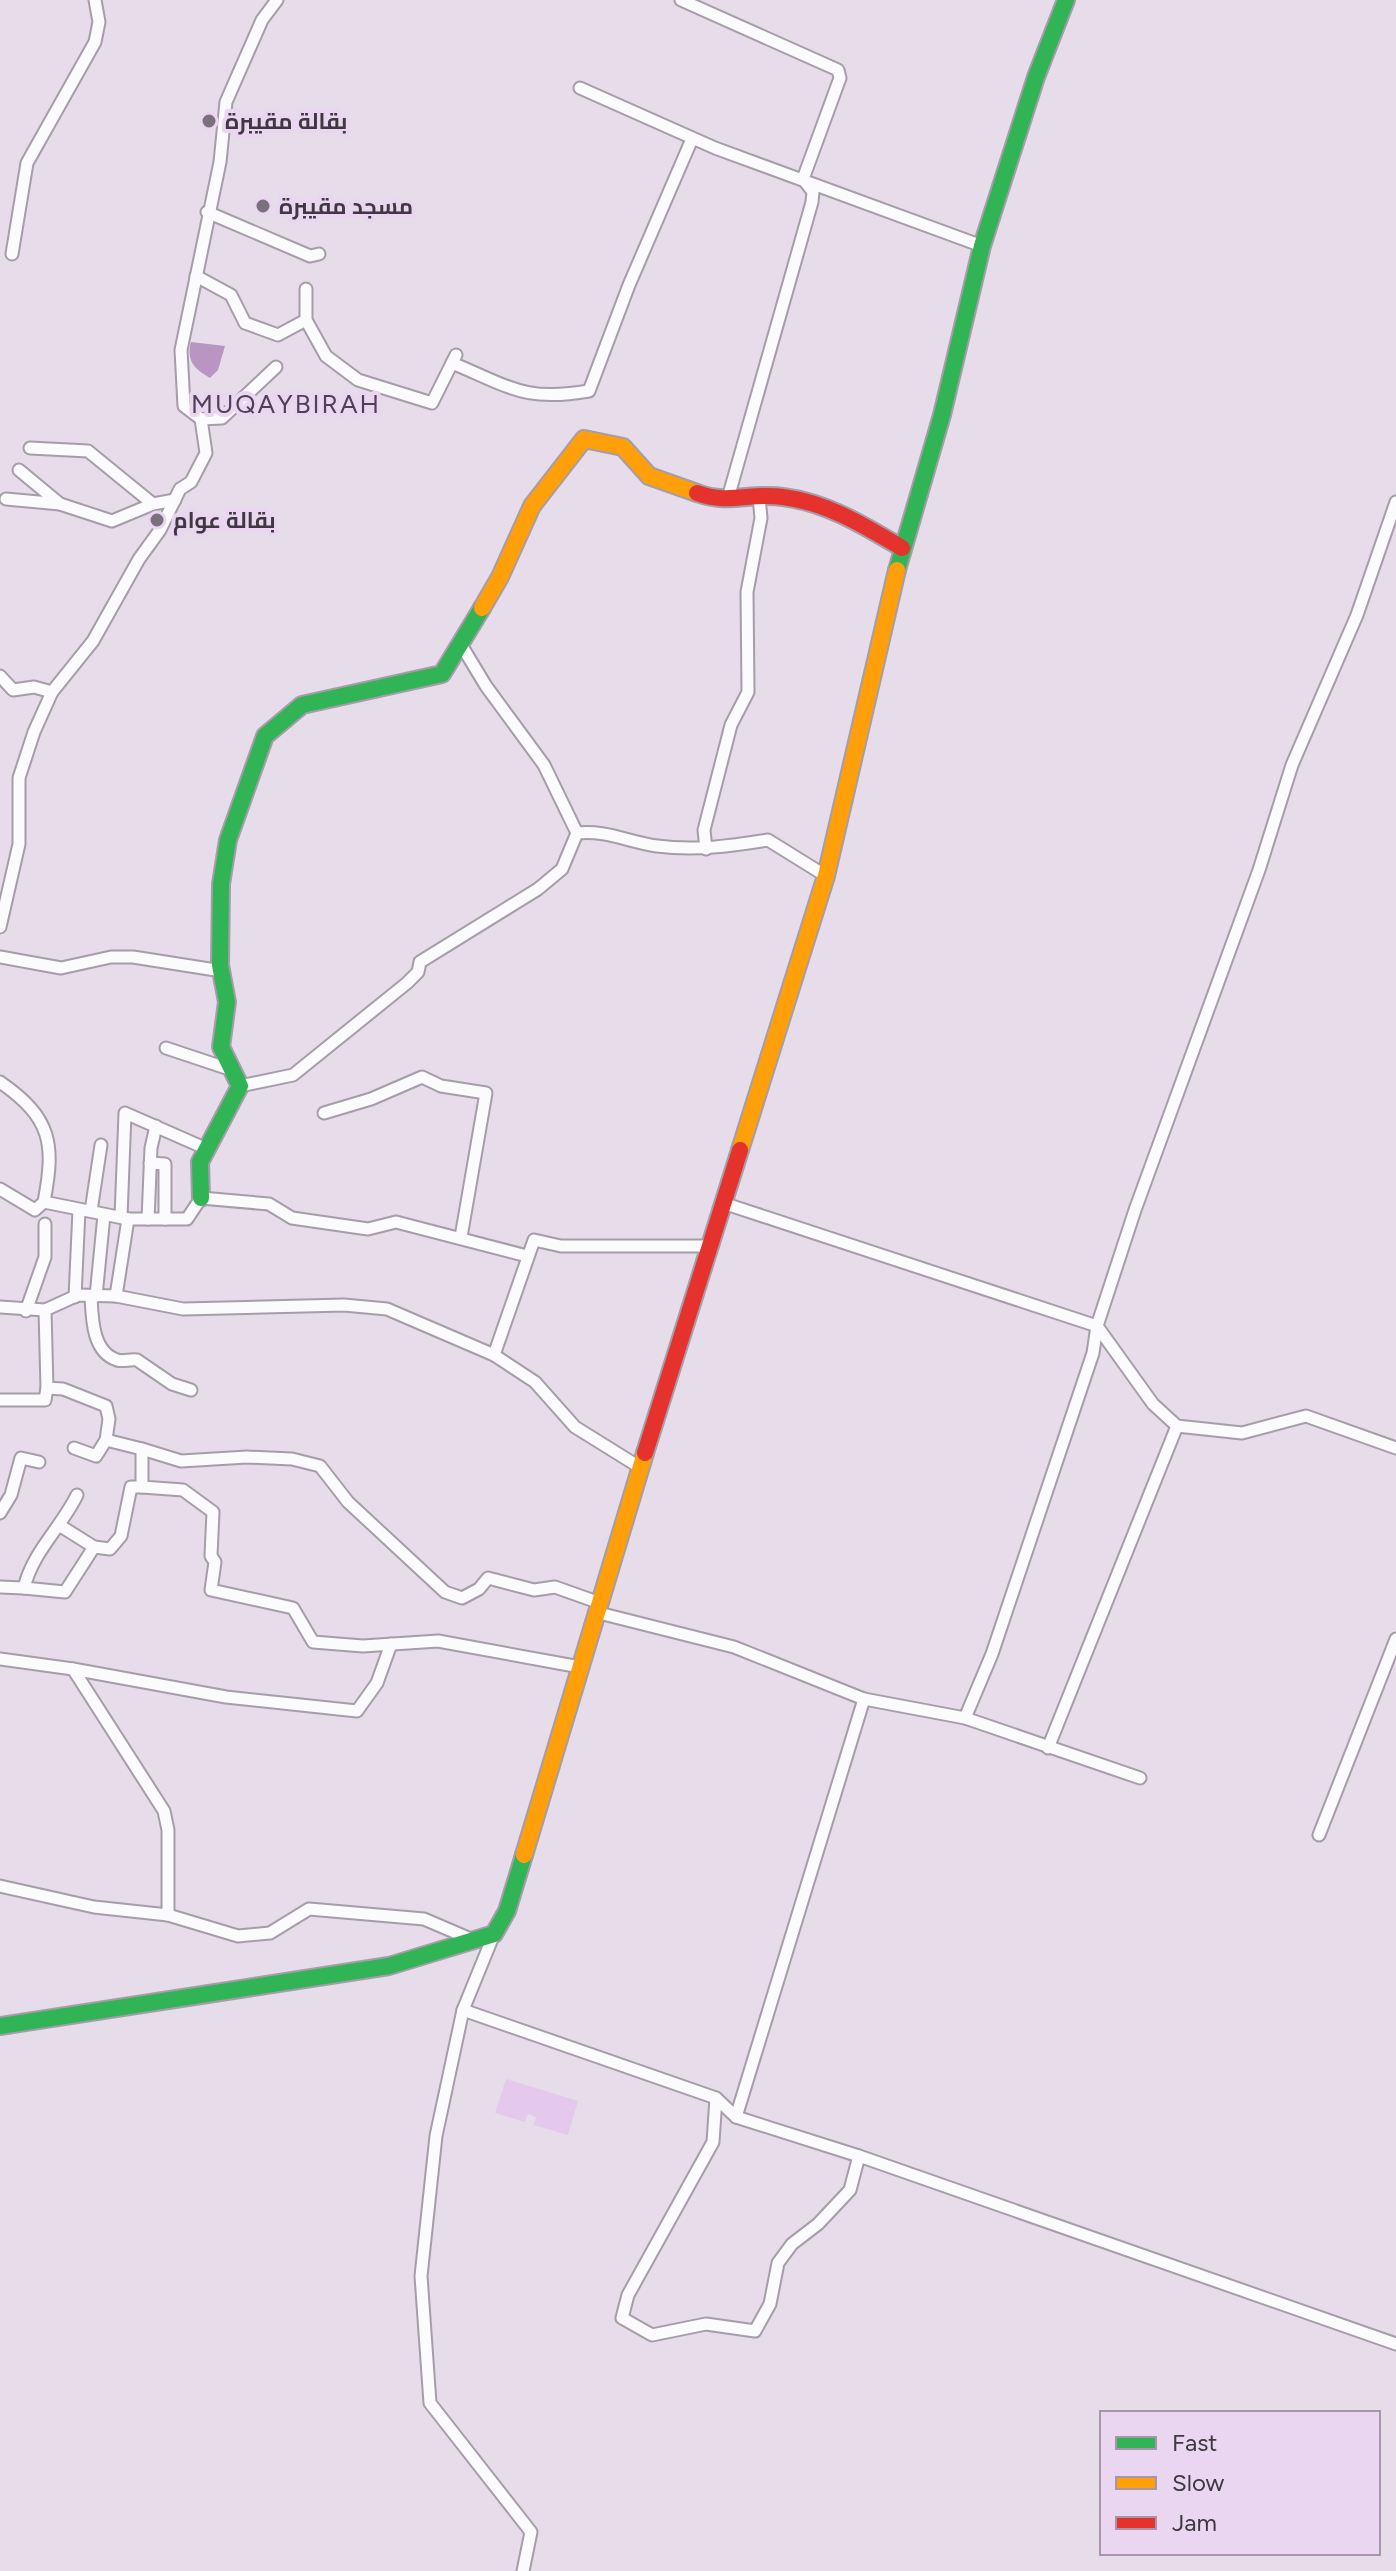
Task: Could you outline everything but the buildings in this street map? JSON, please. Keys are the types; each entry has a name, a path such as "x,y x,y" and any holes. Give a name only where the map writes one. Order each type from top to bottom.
{"street":[{"path":"12,254 27,163 95,42 99,22 95,0"},
{"path":"276,367 222,418 201,419 184,406 181,350 207,212 220,162 226,102 262,20 277,0"},
{"path":"681,0 838,70 840,78 803,179"},
{"path":"523,2571 531,2532 430,2403 421,2276 436,2136 463,2010 494,1934 507,1911 641,1468 826,876 902,548 942,415 982,246 1036,77 1066,0"},
{"path":"580,88 692,139 982,246"},
{"path":"306,289 306,320 326,356 358,380 428,404 454,359 532,396 552,397 589,391 629,285 692,139"},
{"path":"728,498 812,202 813,192 803,179"},
{"path":"207,212 310,256 319,254"},
{"path":"196,276 231,295 245,323 278,335 306,320"},
{"path":"0,927 19,844 19,778 52,692 93,641 180,489 191,482 206,453 201,419"},
{"path":"240,1086 229,1069 221,1047 227,1002 222,971 221,884 228,840 265,736 302,705 442,674 500,577 532,506 584,439 605,439 637,454 649,476 717,501 780,496 835,509 902,548"},
{"path":"30,448 88,451 153,504"},
{"path":"19,470 60,504"},
{"path":"706,849 704,830 731,725 748,692 747,592 761,518 759,497"},
{"path":"6,499 60,504 112,521 153,504 175,500"},
{"path":"965,1718 1025,1561 1093,1353 1097,1326 1259,870 1292,765 1357,615 1396,502"},
{"path":"240,1086 293,1075 407,983 418,972 420,962 538,889 562,869 577,833 544,765 486,686 460,643"},
{"path":"0,676 13,690 34,687 52,692"},
{"path":"577,833 600,831 654,845 706,849 768,840 826,876"},
{"path":"0,957 61,968 111,957 133,957 222,971"},
{"path":"166,1048 229,1069"},
{"path":"324,1113 371,1099 422,1077 441,1086 486,1093 461,1237"},
{"path":"0,1082 37,1116 50,1140 44,1202 35,1210 0,1189"},
{"path":"44,1202 125,1218 187,1219 201,1198 198,1179 207,1149 240,1086"},
{"path":"116,1296 121,1282 125,1218 125,1113 207,1149"},
{"path":"148,1219 150,1163 156,1126"},
{"path":"75,1297 85,1210 101,1145"},
{"path":"150,1163 165,1164 165,1219"},
{"path":"201,1198 269,1204 292,1218 311,1222 368,1229 396,1222 527,1256"},
{"path":"723,1203 1097,1326 1153,1404 1177,1426 1242,1433 1306,1416 1396,1448"},
{"path":"104,1215 94,1296 94,1326 106,1353 120,1362 137,1360 172,1384 191,1390"},
{"path":"26,1311 45,1257 45,1224"},
{"path":"494,1355 534,1240 561,1246 710,1246"},
{"path":"0,1307 45,1310 75,1297 116,1296 183,1309 344,1305 387,1309 494,1355 535,1382 575,1427 641,1468"},
{"path":"0,1412 2,1399 45,1400 45,1310"},
{"path":"47,1388 63,1389 106,1406 109,1419 106,1440 96,1456 74,1448"},
{"path":"1048,1748 1177,1426"},
{"path":"106,1440 181,1461 247,1457 292,1459 320,1466 348,1502 445,1592 462,1598 479,1589 488,1578 534,1590 555,1587 598,1608 734,1647 864,1699 965,1718 1140,1778"},
{"path":"142,1449 142,1487"},
{"path":"0,1513 11,1495 21,1458 39,1462"},
{"path":"59,1525 94,1547 110,1549 121,1536 131,1487 183,1490 213,1512 211,1556 215,1562 211,1590 293,1608 313,1642 391,1644 438,1641 580,1667"},
{"path":"24,1588 32,1563 77,1495"},
{"path":"0,1587 65,1592 94,1547"},
{"path":"1319,1835 1396,1639"},
{"path":"0,1659 226,1697 357,1711 377,1683 391,1644"},
{"path":"73,1669 164,1811 168,1830 168,1915"},
{"path":"736,2117 864,1699"},
{"path":"0,1886 94,1907 168,1915 238,1936 270,1933 309,1909 424,1919 473,1940"},
{"path":"0,2026 89,2009 389,1966 494,1934"},
{"path":"463,2010 716,2098 736,2117 859,2156 1396,2344"},
{"path":"716,2098 713,2142 628,2295 622,2318 652,2335 706,2324 755,2331 770,2304 778,2263 792,2244 818,2224 850,2190 859,2156"}],"shaded area":[{"path":"191,342 225,346 218,370 210,378 193,363"},
{"path":"506,2079 578,2101 568,2135 534,2125 536,2117 528,2114 525,2122 495,2113"}],"traffic: fast":[{"path":"897,570 942,415 982,246 1036,77 1066,0"},
{"path":"201,1198 200,1162 240,1086 221,1047 227,1002 220,965 221,884 228,840 265,736 302,705 442,674 482,608"},
{"path":"0,2026 389,1966 494,1934 507,1911 524,1855"}],"traffic: slow":[{"path":"482,608 500,577 532,506 584,439 623,447 649,476 697,493"},
{"path":"740,1150 826,876 897,570"},
{"path":"524,1855 645,1453"}],"traffic: jam":[{"path":"697,493 719,498 771,496 815,504 845,516 902,548"},
{"path":"645,1453 740,1150"}],"place":[{"name":"بقالة مقيبرة","path":"209,121"},
{"name":"مسجد مقيبرة","path":"263,206"},
{"name":"بقالة عوام","path":"157,520"}],"district":[{"name":"MUQAYBIRAH","path":"286,404"}]}
